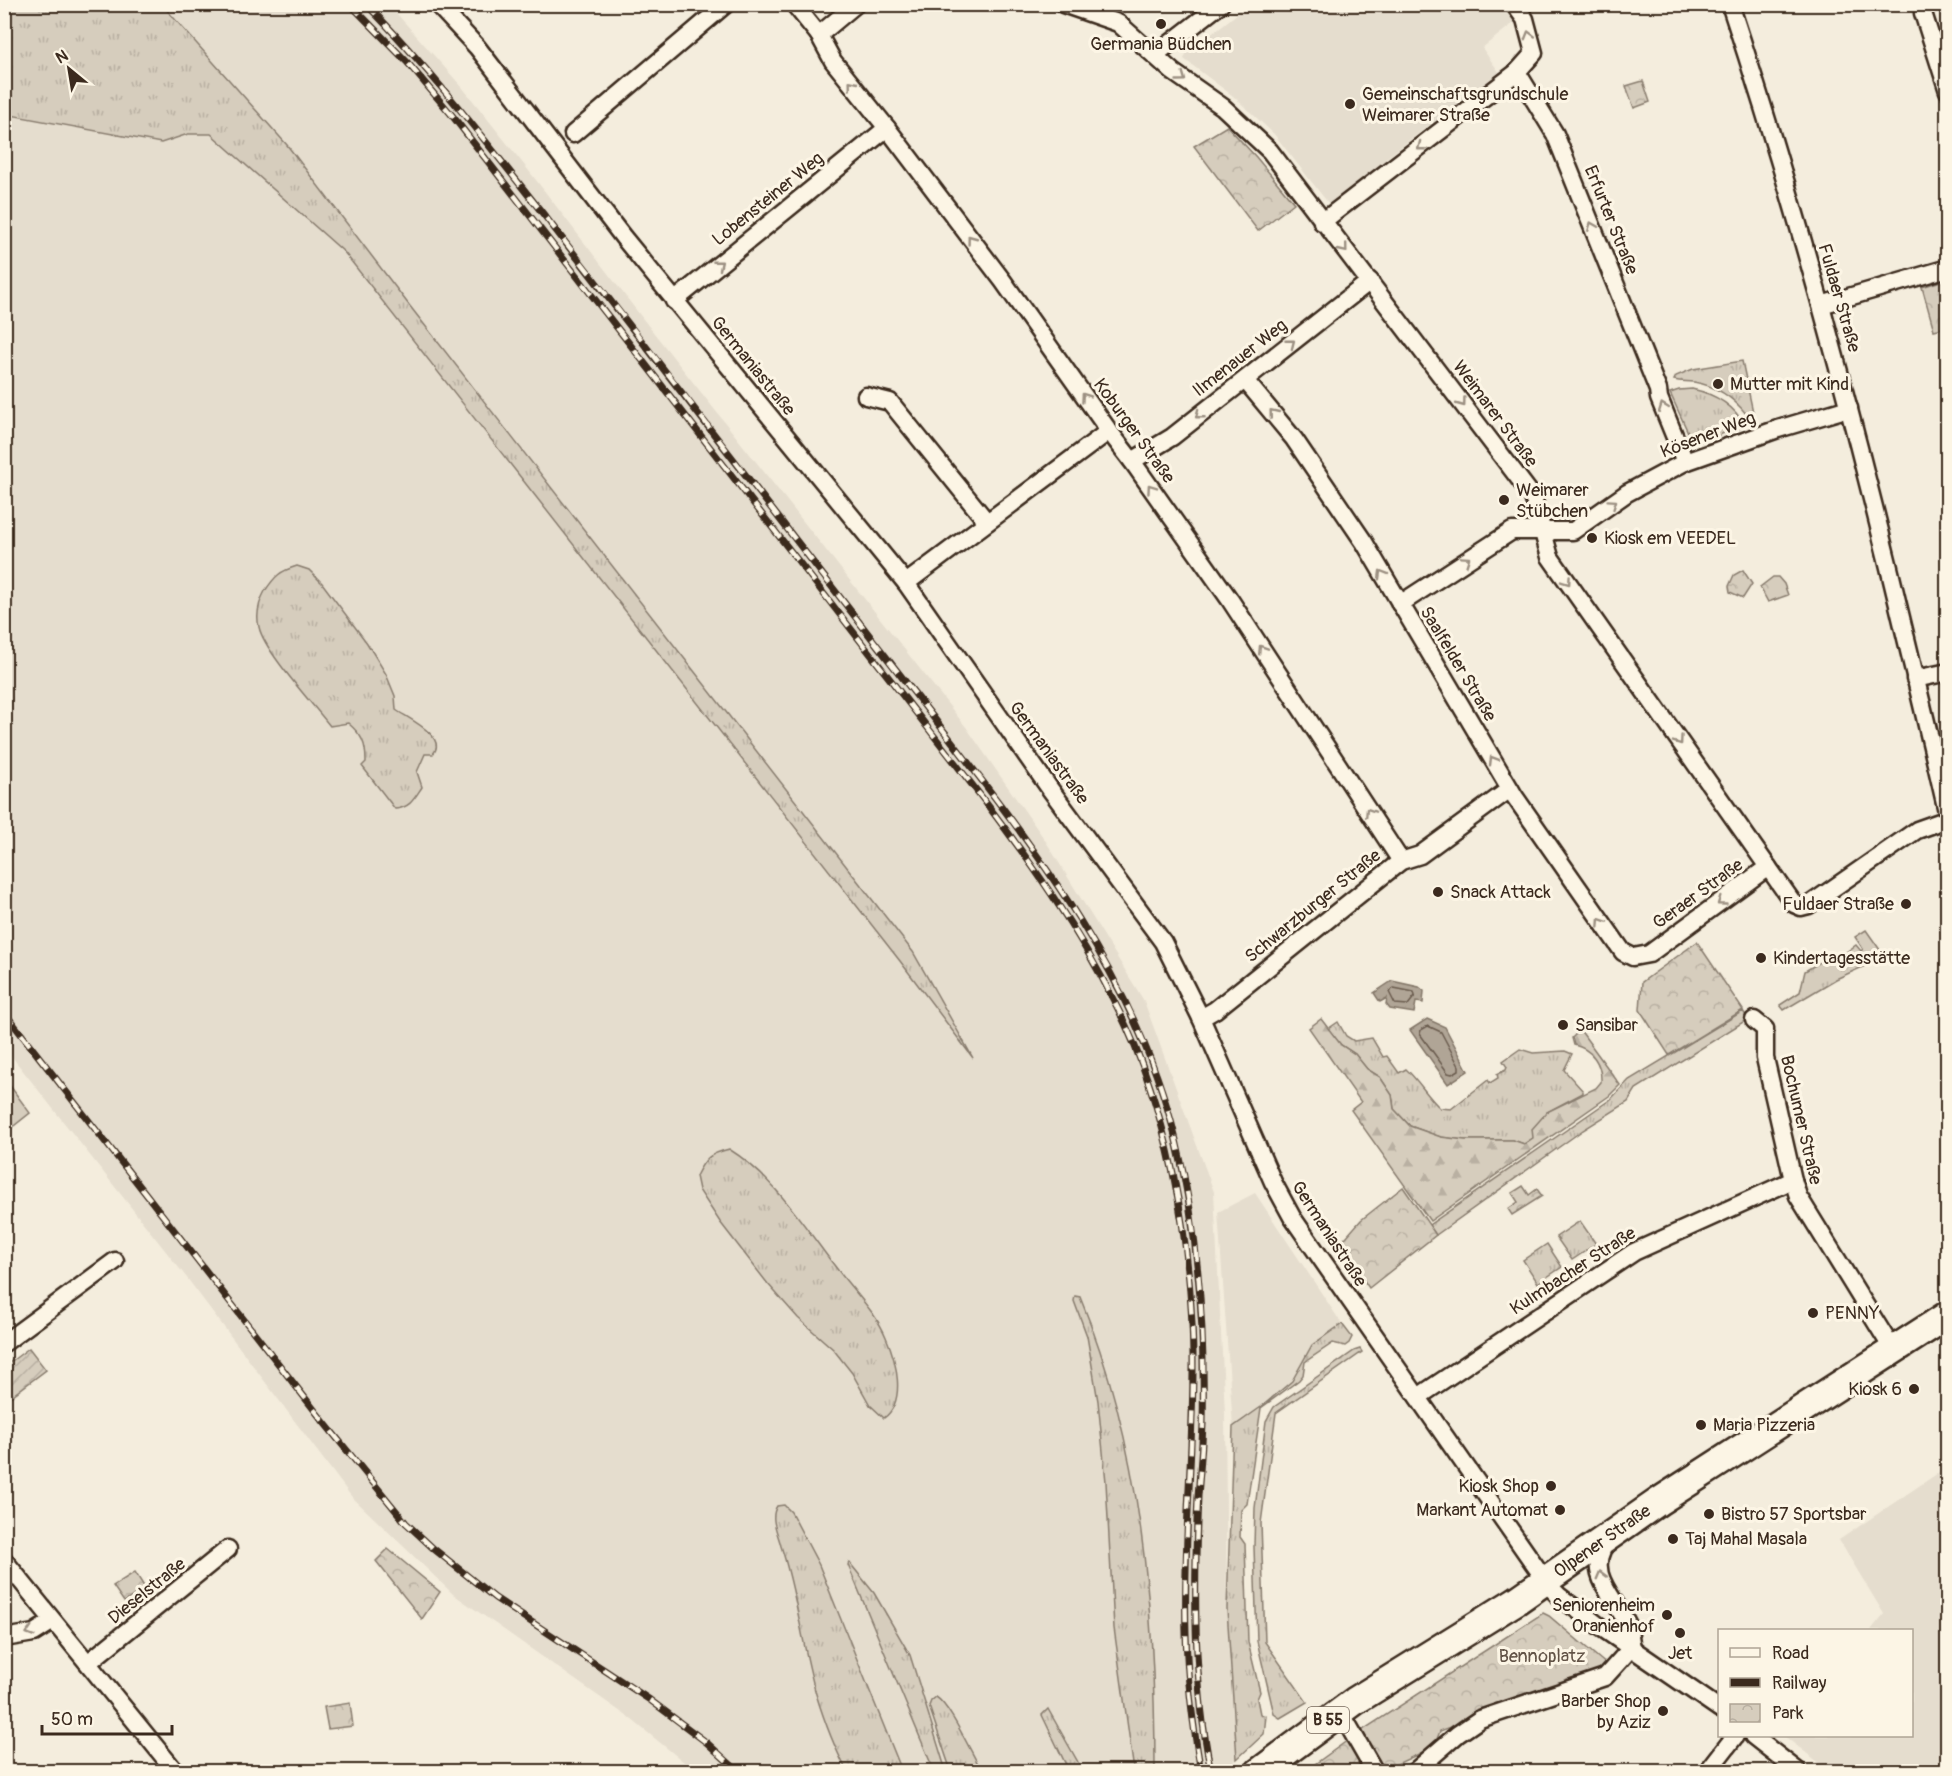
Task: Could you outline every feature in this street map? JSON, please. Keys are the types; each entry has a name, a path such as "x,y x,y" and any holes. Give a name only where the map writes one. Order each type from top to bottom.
{"main road":[{"name":"Olpener Straße","path":"1261,1771 1340,1711 1516,1601 1658,1502 1947,1315"}],"street":[{"name":"Germaniastraße","path":"437,4 477,47 674,301 906,583 1050,789 1163,942 1201,1018 1273,1182 1287,1208 1545,1580 1559,1596 1718,1708"},
{"name":"Koburger Straße","path":"794,4 819,35 833,61 1003,281 1108,431 1132,461 1230,600 1401,861"},
{"path":"819,35 856,4"},
{"name":"Weimarer Straße","path":"1063,4 1118,23 1173,72 1223,107 1270,151 1533,497 1550,557 1768,867"},
{"path":"1155,55 1221,4"},
{"path":"1322,222 1517,72 1534,53 1525,19 1514,4"},
{"name":"Fuldaer Straße","path":"1730,4 1779,160 1849,408 1916,679 1947,817"},
{"path":"1927,4 1923,13 1947,91"},
{"path":"573,134 725,5"},
{"name":"Erfurter Straße","path":"1517,72 1555,134 1685,462"},
{"name":"Lobensteiner Weg","path":"674,301 887,128"},
{"path":"1821,305 1947,268"},
{"name":"Ilmenauer Weg","path":"1132,461 1172,437 1370,281"},
{"name":"Saalfelder Straße","path":"1245,380 1294,439 1364,542 1510,789 1619,948 1629,956 1643,957"},
{"path":"866,396 890,402 987,522"},
{"name":"Kösener Weg","path":"1400,604 1512,531 1542,529 1572,531 1627,493 1685,462 1778,429 1849,408"},
{"path":"906,583 1108,431"},
{"path":"1916,679 1947,672"},
{"name":"Schwarzburger Straße","path":"1201,1018 1401,861 1420,855 1510,789"},
{"name":"Geraer Straße","path":"1643,957 1768,867 1794,904 1805,907 1917,830 1947,817"},
{"name":"Bochumer Straße","path":"1754,1020 1765,1029 1765,1058 1792,1180 1803,1205 1893,1350"},
{"name":"Kulmbacher Straße","path":"1418,1397 1634,1252 1792,1180"},
{"path":"4,1343 115,1260"},
{"path":"1413,1772 1458,1734 1480,1719 1605,1677 1632,1647 1628,1625 1607,1592 1599,1572 1602,1549 1615,1533"},
{"name":"Dieselstraße","path":"89,1662 228,1549"},
{"path":"4,1560 176,1772"},
{"path":"4,1638 34,1633 53,1621"},
{"path":"1340,1711 1375,1772"},
{"path":"1707,1772 1734,1737"},
{"path":"1755,1737 1799,1772"}],"shaded area":[{"path":"5,5 389,5 462,87 966,727 1045,840 1144,1001 1214,1192 1225,1414 1227,1609 1237,1759 1221,1772 695,1771 631,1719 453,1594 351,1496 187,1278 5,1048"},
{"name":"Gemeinschaftsgrundschule Weimarer Straße","path":"1245,5 1501,5 1515,22 1482,48 1499,72 1329,204 1274,134 1233,96 1184,59 1186,54"},
{"path":"1255,1193 1342,1324 1312,1345 1292,1381 1233,1427 1218,1212"},
{"path":"1947,1467 1947,1771 1830,1771 1785,1737 1913,1737 1913,1629 1872,1629 1884,1614 1839,1540"}],"green space":[{"path":"5,4 167,5 165,8 287,145 913,952 973,1058 900,961 344,252 211,134 188,134 161,143 5,114"},
{"path":"1643,81 1650,102 1634,108 1626,86"},
{"path":"1227,126 1294,203 1258,231 1194,146"},
{"path":"1947,279 1947,327 1934,330 1922,287"},
{"path":"1742,361 1753,412 1751,415 1747,415 1736,403 1717,389 1694,382 1674,380 1676,376 1693,369"},
{"path":"1692,389 1723,401 1745,426 1698,442 1692,441 1670,393"},
{"path":"297,566 309,570 322,583 367,643 386,674 395,696 396,710 425,729 435,741 436,748 433,754 425,754 417,772 422,787 411,802 404,807 395,809 362,766 366,762 365,750 357,731 348,723 330,726 279,663 263,637 258,618 263,595 278,575"},
{"path":"1743,570 1752,584 1743,598 1730,592 1729,586 1734,575"},
{"path":"1773,577 1778,577 1784,584 1788,595 1768,602 1760,587"},
{"path":"1866,930 1885,957 1836,979 1784,1010 1780,1005 1800,992 1805,971 1820,962 1835,960 1856,945 1861,951 1863,949 1855,937"},
{"path":"1697,942 1743,1010 1669,1055 1640,1010 1642,982"},
{"path":"1743,1011 1748,1019 1636,1089 1628,1102 1583,1130 1436,1235 1429,1225 1611,1099 1629,1080"},
{"path":"1321,1019 1341,1045 1355,1054 1367,1069 1380,1077 1392,1095 1394,1109 1410,1126 1441,1137 1465,1140 1513,1140 1524,1144 1533,1138 1532,1129 1547,1112 1596,1088 1601,1082 1600,1069 1595,1058 1586,1050 1574,1045 1572,1038 1580,1030 1620,1085 1609,1096 1430,1221 1351,1110 1361,1102 1309,1028"},
{"path":"1338,1022 1346,1036 1354,1041 1372,1038 1383,1057 1387,1056 1399,1073 1406,1069 1440,1108 1451,1109 1488,1080 1490,1083 1498,1078 1497,1074 1506,1070 1507,1067 1503,1061 1520,1049 1533,1053 1565,1051 1572,1054 1564,1070 1583,1093 1547,1112 1533,1138 1524,1144 1513,1140 1465,1140 1440,1137 1410,1126 1394,1109 1392,1095 1380,1077 1367,1069 1355,1054 1341,1045 1328,1029"},
{"path":"4,1080 30,1113 5,1133"},
{"path":"729,1149 762,1175 790,1206 882,1328 890,1346 897,1380 895,1401 891,1411 884,1418 870,1405 852,1373 833,1349 798,1318 768,1284 720,1222 699,1190 696,1176 702,1165 712,1155"},
{"path":"1523,1186 1529,1195 1537,1189 1542,1196 1512,1215 1508,1209 1518,1202 1512,1193"},
{"path":"1403,1187 1436,1235 1369,1288 1339,1245 1361,1220"},
{"path":"1580,1221 1596,1244 1572,1260 1556,1237"},
{"path":"1547,1244 1562,1267 1538,1283 1523,1260"},
{"path":"1075,1296 1080,1297 1101,1354 1118,1412 1131,1470 1148,1590 1155,1771 1134,1771 1114,1628 1106,1482 1098,1401 1087,1336 1074,1301"},
{"path":"1342,1324 1352,1337 1349,1343 1345,1346 1333,1343 1305,1362 1303,1375 1299,1380 1261,1408 1247,1504 1241,1510 1240,1537 1245,1544 1248,1642 1260,1692 1257,1699 1260,1714 1266,1716 1264,1734 1237,1759 1227,1609 1233,1427 1292,1381 1312,1345"},
{"path":"29,1348 46,1370 5,1401 5,1366"},
{"path":"1360,1349 1362,1352 1276,1413 1261,1523 1265,1642 1307,1702 1280,1718 1274,1714 1257,1641 1255,1508 1266,1421 1274,1407"},
{"path":"784,1505 791,1512 819,1565 902,1771 847,1771 838,1752 816,1694 787,1564 775,1526 774,1515 777,1506"},
{"path":"388,1549 440,1592 422,1619 376,1561"},
{"path":"849,1562 874,1593 910,1655 946,1771 934,1771 848,1565"},
{"path":"135,1572 145,1588 124,1602 113,1586"},
{"name":"Bennoplatz","path":"1543,1613 1607,1665 1602,1671 1440,1731 1434,1747 1382,1771 1304,1772 1355,1735"},
{"path":"936,1697 948,1710 982,1771 951,1771 929,1706"},
{"path":"350,1703 353,1726 328,1729 324,1707"},
{"path":"1048,1709 1083,1771 1054,1771 1066,1765 1042,1715"}],"water":[{"path":"1392,981 1419,987 1424,991 1423,1003 1416,1002 1414,1013 1390,1009 1386,1004 1387,998 1380,1002 1374,993"},
{"path":"1427,1019 1445,1027 1468,1071 1448,1084 1410,1030"}],"railway":[{"path":"350,4 407,62 451,114 980,795 1052,896 1101,975 1115,1003 1149,1085 1162,1129 1173,1174 1187,1265 1193,1354 1185,1598 1191,1702 1201,1772"},
{"path":"366,4 436,81 501,161 1008,815 1077,916 1136,1024 1158,1081 1176,1140 1190,1210 1199,1281 1203,1353 1203,1433 1198,1496 1196,1634 1201,1704 1211,1772"},
{"path":"4,1012 323,1421 406,1523 434,1549 495,1598 650,1700 706,1742 739,1772"}],"place":[{"name":"Germania Büdchen","path":"1161,24"},
{"name":"Gemeinschaftsgrundschule Weimarer Straße","path":"1350,104"},
{"name":"Mutter mit Kind","path":"1718,384"},
{"name":"Weimarer Stübchen","path":"1504,500"},
{"name":"Kiosk em VEEDEL","path":"1592,538"},
{"name":"Snack Attack","path":"1438,892"},
{"name":"Fuldaer Straße","path":"1906,904"},
{"name":"Kindertagesstätte","path":"1761,958"},
{"name":"Sansibar","path":"1563,1025"},
{"name":"PENNY","path":"1813,1313"},
{"name":"Kiosk 6","path":"1914,1389"},
{"name":"Maria Pizzeria","path":"1701,1425"},
{"name":"Kiosk Shop","path":"1551,1486"},
{"name":"Markant Automat","path":"1560,1510"},
{"name":"Bistro 57 Sportsbar","path":"1709,1514"},
{"name":"Taj Mahal Masala","path":"1673,1539"},
{"name":"Seniorenheim Oranienhof","path":"1667,1615"},
{"name":"Jet","path":"1680,1633"},
{"name":"Barber Shop by Aziz","path":"1663,1711"}]}
